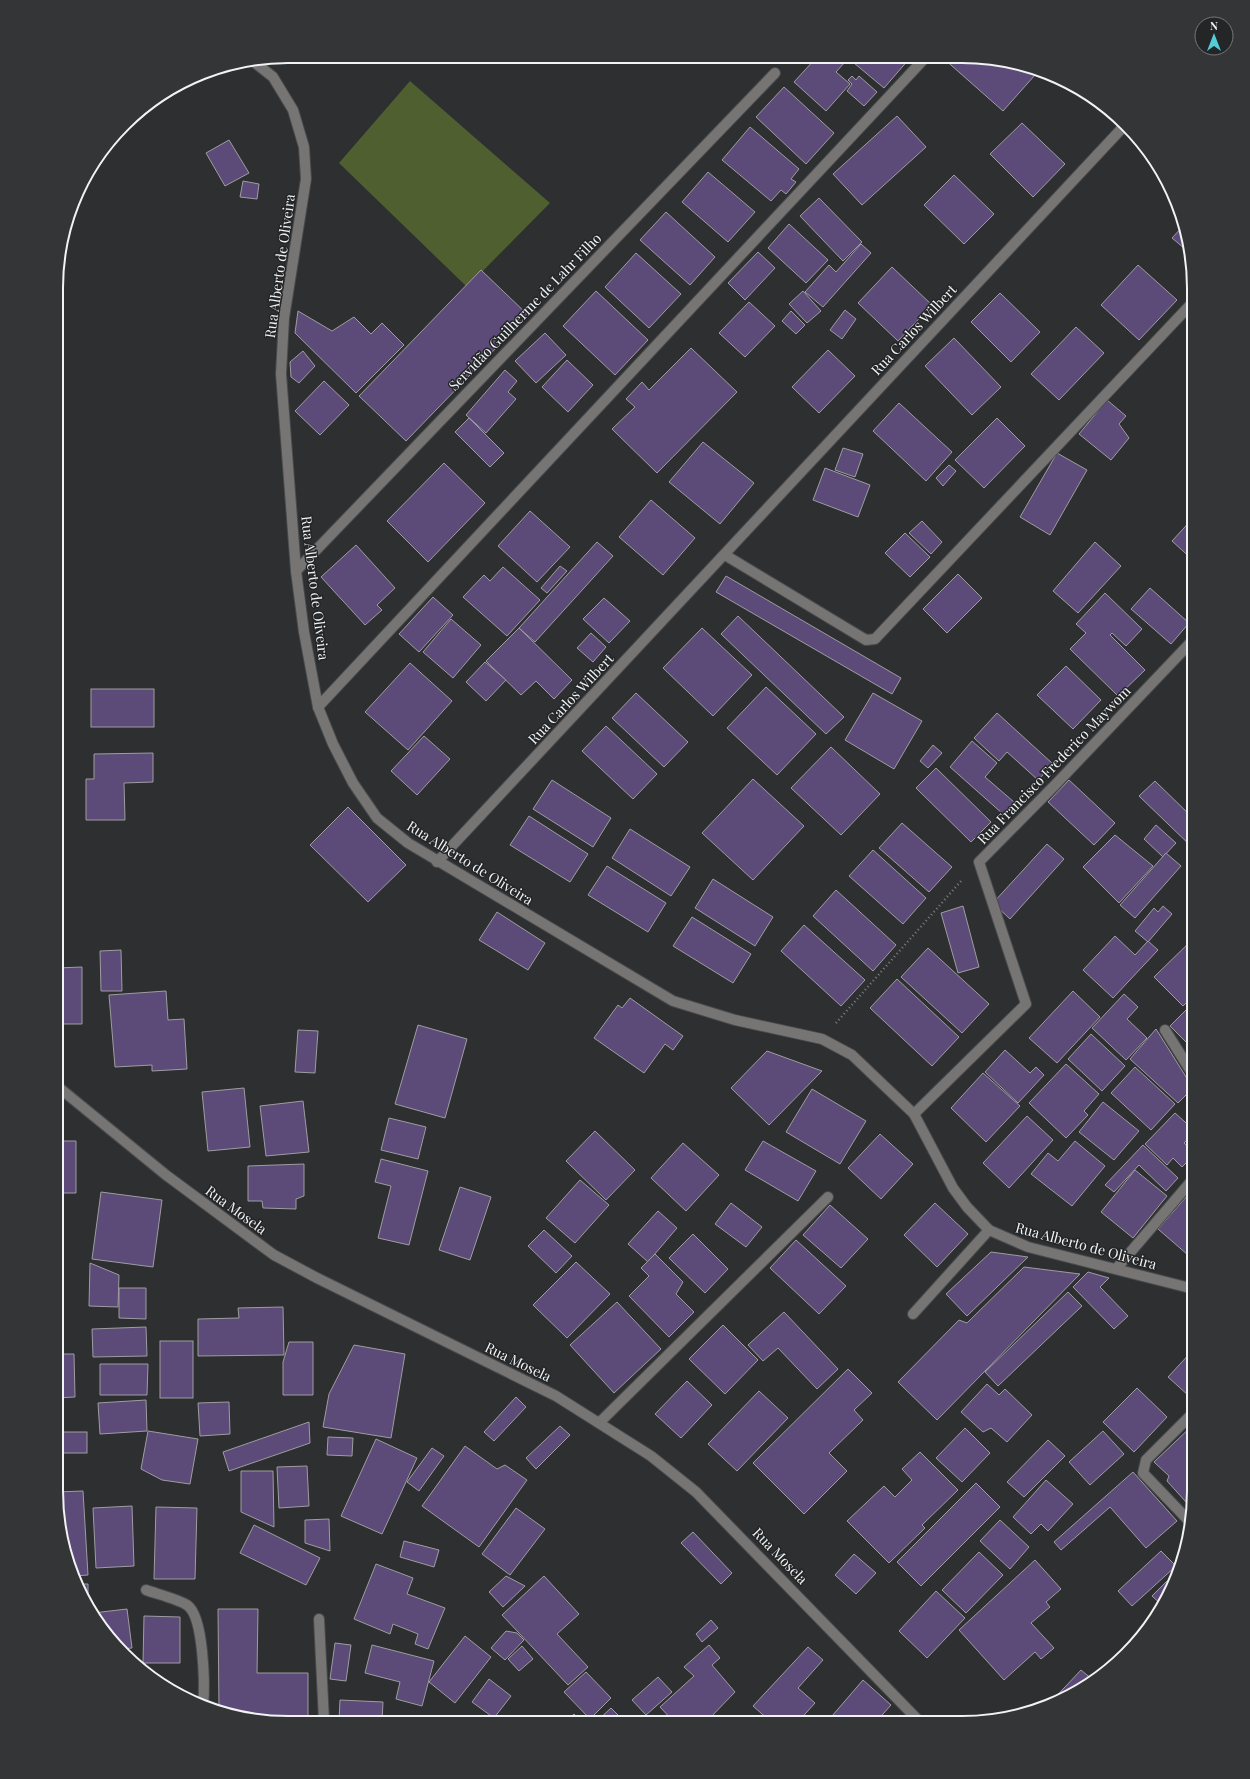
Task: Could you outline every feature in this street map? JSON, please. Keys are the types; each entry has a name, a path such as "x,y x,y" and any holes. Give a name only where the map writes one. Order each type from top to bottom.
{"street":[{"path":"318,707 920,63"},
{"name":"Rua Alberto de Oliveira","path":"258,65 273,77 293,110 304,147 306,179 284,318 281,374 296,572 304,632 318,707 333,744 353,783 377,818 408,843 437,862 673,1001 735,1020 822,1039 852,1055 914,1114 953,1188 989,1230 1028,1247 1187,1287"},
{"name":"Servidão Guilherme de Lahr Filho","path":"296,572 775,73"},
{"name":"Rua Carlos Wilbert","path":"437,862 1121,129"},
{"path":"725,555 866,640 875,639 1187,307"},
{"name":"Rua Francisco Frederico Maywom","path":"914,1114 1026,1004 979,862 1057,783 1187,646"},
{"path":"1165,1030 1187,1065"},
{"name":"Rua Mosela","path":"63,1091 166,1175 274,1255 317,1278 556,1396 600,1422 650,1456 696,1492 914,1716"},
{"path":"1116,1269 1187,1186"},
{"path":"600,1422 828,1198"},
{"path":"913,1314 989,1230"},
{"path":"1185,1517 1143,1474 1146,1460 1187,1419"},
{"path":"146,1590 187,1605 196,1615 200,1630 203,1699"},
{"path":"320,1619 324,1716"}],"path":[{"path":"822,1039 979,862"}],"green space":[{"path":"410,81 550,203 467,287 339,163"}],"building":[{"path":"811,63 844,63 836,72 850,84 826,111 794,82"},
{"path":"854,63 906,63 884,88"},
{"path":"949,63 977,63 992,65 1006,67 1035,75 1003,111"},
{"path":"852,76 856,80 859,76 877,92 864,106 847,91 852,84 848,80"},
{"path":"784,87 834,133 806,164 756,117"},
{"path":"897,116 926,147 862,205 833,174"},
{"path":"1022,123 1065,164 1033,197 990,154"},
{"path":"750,127 799,169 791,179 796,182 786,194 781,190 771,201 722,160"},
{"path":"229,140 249,173 225,186 206,153"},
{"path":"708,172 755,212 728,242 682,202"},
{"path":"954,175 994,214 964,244 924,205"},
{"path":"243,181 259,184 257,199 240,197"},
{"path":"819,198 862,242 843,261 800,216"},
{"path":"666,212 715,257 690,285 640,240"},
{"path":"789,224 828,260 806,283 768,248"},
{"path":"1179,230 1184,248 1172,238"},
{"path":"861,244 871,253 823,307 805,292 829,265 836,272"},
{"path":"758,252 775,268 745,300 728,283"},
{"path":"636,253 681,294 649,328 605,287"},
{"path":"1138,265 1177,300 1139,340 1101,305"},
{"path":"892,267 932,305 898,341 858,303"},
{"path":"481,270 528,315 406,441 359,396"},
{"path":"596,291 648,340 615,375 563,326"},
{"path":"803,291 821,311 807,323 789,304"},
{"path":"1000,293 1040,332 1011,362 971,322"},
{"path":"749,302 775,326 745,357 719,333"},
{"path":"845,310 856,319 842,339 830,330"},
{"path":"298,311 332,331 354,317 371,334 382,323 404,345 356,393 295,333"},
{"path":"791,311 805,325 796,334 782,321"},
{"path":"1076,327 1104,353 1059,400 1031,374"},
{"path":"545,333 566,355 536,383 515,361"},
{"path":"954,338 1001,387 972,415 925,366"},
{"path":"691,348 737,392 657,473 612,429 635,407 626,399 642,382 649,390"},
{"path":"828,350 855,376 819,413 792,387"},
{"path":"303,351 315,366 299,383 291,377 290,362"},
{"path":"567,360 593,385 568,412 542,387"},
{"path":"505,370 517,381 508,392 516,399 486,433 466,415"},
{"path":"324,381 349,405 320,435 295,411"},
{"path":"1107,400 1126,416 1119,424 1129,438 1111,460 1079,434"},
{"path":"899,403 952,452 926,481 873,431"},
{"path":"469,418 504,453 490,467 455,432"},
{"path":"997,418 1025,446 984,488 955,460"},
{"path":"703,442 754,483 720,524 669,482"},
{"path":"843,448 863,454 855,477 835,470"},
{"path":"1057,453 1087,470 1050,535 1020,517"},
{"path":"444,463 485,503 428,562 387,521"},
{"path":"949,465 956,471 943,486 936,478"},
{"path":"825,468 870,485 858,517 813,500"},
{"path":"651,500 695,538 663,575 619,537"},
{"path":"530,511 570,547 537,582 498,546"},
{"path":"922,521 942,542 931,554 909,533"},
{"path":"1187,525 1187,555 1172,541"},
{"path":"905,533 930,557 910,577 885,553"},
{"path":"597,542 613,556 535,642 519,628"},
{"path":"1095,542 1121,566 1078,613 1053,591"},
{"path":"356,545 395,588 377,605 382,610 365,625 321,577"},
{"path":"560,566 567,571 547,593 541,588"},
{"path":"503,567 540,600 507,636 463,597 484,575 490,581"},
{"path":"958,574 982,598 947,633 923,609"},
{"path":"726,576 901,678 892,694 716,592"},
{"path":"1150,588 1187,621 1187,625 1171,644 1131,609"},
{"path":"1105,593 1142,629 1126,646 1112,633 1110,635 1145,670 1118,696 1070,649 1086,633 1076,624"},
{"path":"433,597 453,615 419,652 399,634"},
{"path":"604,598 630,621 609,643 583,619"},
{"path":"738,616 844,717 826,734 721,634"},
{"path":"451,619 481,645 453,678 423,652"},
{"path":"519,628 572,680 554,699 536,681 521,695 486,661"},
{"path":"702,628 752,675 713,716 663,668"},
{"path":"591,633 606,647 593,662 577,648"},
{"path":"485,662 506,680 486,701 466,682"},
{"path":"410,663 452,701 408,750 365,712"},
{"path":"1066,666 1101,700 1073,729 1037,695"},
{"path":"766,687 816,734 777,775 727,728"},
{"path":"91,689 154,689 154,727 91,727"},
{"path":"636,693 688,742 664,767 612,718"},
{"path":"873,693 922,721 894,769 845,740"},
{"path":"997,713 1053,764 1038,780 1007,752 999,761 974,738"},
{"path":"606,726 657,774 633,799 582,751"},
{"path":"424,736 450,759 417,795 391,771"},
{"path":"972,741 997,763 985,777 1014,802 1003,814 950,767"},
{"path":"933,745 942,753 928,768 920,761"},
{"path":"831,747 880,794 841,835 791,788"},
{"path":"153,753 153,782 124,783 125,820 86,820 86,779 94,779 94,754"},
{"path":"936,768 991,822 971,842 916,788"},
{"path":"753,779 804,826 753,880 702,833"},
{"path":"552,780 611,818 593,847 533,809"},
{"path":"1069,780 1115,823 1094,845 1048,802"},
{"path":"1155,781 1187,812 1187,842 1139,796"},
{"path":"348,807 406,865 368,902 310,845"},
{"path":"529,816 588,854 570,882 510,845"},
{"path":"902,823 952,867 929,892 879,848"},
{"path":"1156,825 1176,843 1163,857 1144,839"},
{"path":"630,829 690,867 671,896 612,858"},
{"path":"1115,835 1153,866 1119,903 1083,867"},
{"path":"1047,844 1064,859 1010,919 993,903"},
{"path":"873,850 926,898 903,924 849,876"},
{"path":"1166,853 1181,866 1135,918 1120,905"},
{"path":"607,866 666,903 648,932 588,895"},
{"path":"713,879 773,917 755,946 695,908"},
{"path":"836,890 896,945 873,971 813,916"},
{"path":"963,906 979,967 958,973 941,913"},
{"path":"1163,906 1172,914 1148,942 1135,931 1154,908 1158,912"},
{"path":"497,912 545,943 528,970 479,940"},
{"path":"692,917 751,954 733,983 673,946"},
{"path":"804,925 865,980 841,1006 781,951"},
{"path":"1115,936 1135,955 1148,941 1158,950 1113,998 1083,970"},
{"path":"1187,945 1187,1002 1183,1006 1154,977"},
{"path":"928,948 989,1004 962,1033 901,977"},
{"path":"121,950 122,991 101,991 100,951"},
{"path":"82,967 82,1024 63,1024 63,968"},
{"path":"897,979 959,1037 932,1066 870,1008"},
{"path":"166,991 168,1020 184,1019 187,1069 152,1071 152,1065 115,1067 109,995"},
{"path":"1073,991 1100,1017 1057,1063 1029,1038"},
{"path":"1124,994 1138,1007 1127,1019 1147,1038 1126,1060 1092,1028"},
{"path":"630,998 683,1036 673,1050 665,1044 644,1073 594,1038 618,1005 622,1008"},
{"path":"1187,1009 1187,1043 1170,1026"},
{"path":"418,1025 467,1039 445,1118 395,1104"},
{"path":"1156,1029 1187,1078 1187,1094 1178,1103 1130,1059"},
{"path":"298,1030 318,1031 315,1073 295,1072"},
{"path":"1091,1034 1125,1066 1102,1091 1068,1059"},
{"path":"1005,1050 1030,1073 1036,1067 1044,1075 1018,1103 985,1072"},
{"path":"767,1051 822,1071 769,1125 731,1088"},
{"path":"1066,1064 1099,1094 1084,1111 1088,1115 1066,1138 1029,1103"},
{"path":"1135,1067 1175,1104 1151,1130 1111,1093"},
{"path":"983,1073 1020,1106 986,1142 951,1108"},
{"path":"244,1088 250,1147 208,1151 202,1092"},
{"path":"812,1089 866,1121 840,1164 786,1132"},
{"path":"303,1101 309,1152 266,1156 260,1106"},
{"path":"1103,1102 1139,1131 1114,1160 1079,1132"},
{"path":"1175,1113 1187,1124 1187,1140 1184,1143 1187,1146 1187,1162 1182,1167 1173,1158 1167,1165 1145,1144"},
{"path":"1027,1116 1053,1140 1009,1188 983,1163"},
{"path":"389,1118 426,1127 418,1159 381,1150"},
{"path":"595,1131 635,1170 606,1200 566,1161"},
{"path":"880,1134 913,1164 881,1199 848,1168"},
{"path":"63,1141 76,1141 76,1193 63,1193"},
{"path":"763,1141 816,1171 798,1201 745,1170"},
{"path":"1075,1141 1105,1166 1072,1206 1031,1174 1048,1153 1058,1161"},
{"path":"683,1143 719,1175 686,1211 651,1178"},
{"path":"1143,1145 1178,1178 1166,1191 1139,1165 1114,1192 1105,1185"},
{"path":"381,1159 428,1171 409,1245 378,1238 391,1186 375,1182"},
{"path":"304,1164 304,1196 296,1199 296,1209 263,1208 262,1201 248,1201 248,1166"},
{"path":"1135,1170 1167,1196 1133,1238 1101,1212"},
{"path":"580,1180 609,1205 575,1243 546,1218"},
{"path":"460,1187 491,1197 470,1260 439,1250"},
{"path":"101,1192 162,1200 153,1267 92,1259"},
{"path":"1187,1196 1187,1254 1158,1229"},
{"path":"731,1203 762,1227 746,1247 715,1224"},
{"path":"935,1203 968,1234 937,1267 904,1235"},
{"path":"830,1205 868,1239 841,1268 803,1235"},
{"path":"658,1211 677,1228 648,1262 628,1244"},
{"path":"544,1230 572,1256 556,1273 528,1246"},
{"path":"693,1234 728,1269 705,1293 669,1258"},
{"path":"796,1240 846,1286 819,1314 770,1268"},
{"path":"991,1252 1028,1257 967,1316 946,1294"},
{"path":"655,1254 683,1282 676,1294 694,1312 669,1337 629,1296 649,1276 641,1268"},
{"path":"576,1262 610,1294 567,1338 533,1305"},
{"path":"90,1263 119,1275 118,1307 89,1306"},
{"path":"1024,1267 1080,1274 937,1420 898,1382 959,1320 967,1323"},
{"path":"1088,1272 1109,1278 1100,1287 1128,1316 1114,1329 1073,1287"},
{"path":"119,1288 146,1288 146,1319 119,1318"},
{"path":"1068,1292 1082,1306 998,1386 985,1372"},
{"path":"617,1302 661,1349 614,1393 570,1345"},
{"path":"283,1307 284,1355 198,1356 198,1319 239,1318 238,1308"},
{"path":"784,1312 838,1369 817,1389 778,1348 763,1361 748,1345"},
{"path":"723,1325 758,1360 725,1394 689,1359"},
{"path":"146,1327 147,1356 93,1357 92,1329"},
{"path":"160,1341 193,1341 193,1398 160,1398"},
{"path":"289,1342 313,1342 313,1395 283,1395 283,1362"},
{"path":"354,1345 405,1354 391,1438 323,1427 329,1394"},
{"path":"63,1354 74,1354 75,1397 63,1398"},
{"path":"1187,1357 1187,1394 1168,1377"},
{"path":"100,1364 148,1364 147,1395 100,1395"},
{"path":"848,1369 872,1393 854,1410 863,1420 829,1453 847,1471 804,1514 753,1463"},
{"path":"687,1381 712,1405 681,1438 655,1414"},
{"path":"987,1384 999,1395 1005,1389 1032,1415 1007,1442 991,1428 983,1432 961,1412"},
{"path":"1137,1388 1167,1417 1134,1452 1103,1422"},
{"path":"759,1391 788,1418 737,1471 708,1444"},
{"path":"516,1397 526,1407 494,1441 484,1432"},
{"path":"146,1400 147,1431 100,1434 98,1403"},
{"path":"229,1402 230,1434 200,1436 198,1403"},
{"path":"309,1422 310,1443 229,1471 223,1452"},
{"path":"560,1426 570,1435 536,1469 526,1458"},
{"path":"965,1428 990,1453 962,1482 936,1458"},
{"path":"148,1431 198,1439 190,1484 162,1480 141,1469"},
{"path":"1103,1431 1124,1454 1090,1485 1069,1462"},
{"path":"1187,1431 1187,1501 1186,1502 1167,1481 1169,1476 1154,1462"},
{"path":"63,1432 87,1432 87,1453 63,1453"},
{"path":"328,1437 353,1438 352,1456 327,1455"},
{"path":"376,1439 417,1458 382,1534 341,1516"},
{"path":"1048,1440 1065,1456 1024,1497 1007,1482"},
{"path":"465,1446 497,1469 505,1465 527,1480 479,1547 422,1506"},
{"path":"432,1448 444,1456 419,1491 407,1482"},
{"path":"920,1452 958,1490 922,1525 925,1528 889,1563 847,1521 884,1486 895,1497 912,1480 902,1469"},
{"path":"307,1466 309,1506 279,1508 277,1467"},
{"path":"241,1471 273,1471 274,1527 241,1512"},
{"path":"1133,1472 1177,1521 1146,1548 1110,1507 1061,1550 1054,1542"},
{"path":"1046,1480 1073,1504 1048,1531 1041,1524 1031,1534 1013,1517"},
{"path":"976,1483 1000,1507 921,1586 897,1562"},
{"path":"83,1491 88,1575 80,1576 75,1563 67,1535 63,1506 63,1492"},
{"path":"132,1506 134,1566 96,1568 93,1508"},
{"path":"156,1507 197,1508 195,1579 154,1579"},
{"path":"516,1508 545,1529 510,1575 482,1554"},
{"path":"329,1519 330,1551 305,1543 305,1520"},
{"path":"1000,1520 1029,1547 1010,1569 980,1541"},
{"path":"254,1525 320,1558 306,1585 240,1553"},
{"path":"693,1532 732,1573 721,1584 681,1543"},
{"path":"404,1541 439,1550 434,1567 400,1557"},
{"path":"1161,1551 1174,1564 1173,1569 1132,1606 1118,1591"},
{"path":"979,1552 1003,1575 966,1613 942,1590"},
{"path":"854,1554 876,1573 856,1594 835,1575"},
{"path":"1035,1560 1061,1589 1046,1602 1050,1607 1031,1623 1054,1648 1041,1659 1035,1652 1004,1680 959,1630"},
{"path":"376,1564 413,1578 407,1594 445,1608 428,1649 415,1644 418,1634 393,1624 390,1634 354,1619"},
{"path":"506,1576 525,1586 503,1607 489,1592"},
{"path":"544,1576 579,1614 557,1634 588,1667 568,1685 502,1615"},
{"path":"1167,1581 1168,1582 1158,1602 1152,1596"},
{"path":"83,1584 88,1584 88,1595"},
{"path":"936,1591 965,1618 927,1658 899,1631"},
{"path":"127,1609 132,1648 128,1648 109,1628 99,1612"},
{"path":"218,1609 258,1609 257,1673 308,1673 308,1716 273,1716 244,1712 219,1705"},
{"path":"144,1616 180,1617 180,1663 143,1663"},
{"path":"711,1620 718,1628 702,1642 696,1634"},
{"path":"506,1631 517,1633 524,1640 505,1660 491,1648"},
{"path":"465,1636 491,1657 455,1703 429,1682"},
{"path":"335,1643 351,1645 346,1681 330,1679"},
{"path":"372,1645 434,1661 422,1706 396,1699 400,1682 365,1673"},
{"path":"709,1645 720,1658 712,1665 735,1692 712,1716 668,1716 660,1707 694,1676 684,1667"},
{"path":"522,1646 533,1659 519,1671 508,1659"},
{"path":"808,1647 823,1660 798,1688 815,1703 803,1716 764,1716 753,1706"},
{"path":"1081,1670 1089,1677 1075,1686 1057,1695"},
{"path":"586,1672 611,1698 593,1716 587,1716 564,1692"},
{"path":"658,1677 672,1692 646,1715 632,1700"},
{"path":"489,1679 511,1696 496,1716 491,1716 472,1702"},
{"path":"863,1680 891,1705 881,1716 832,1716"},
{"path":"340,1700 383,1702 382,1716 339,1716"},
{"path":"611,1708 619,1716 602,1716"}]}
